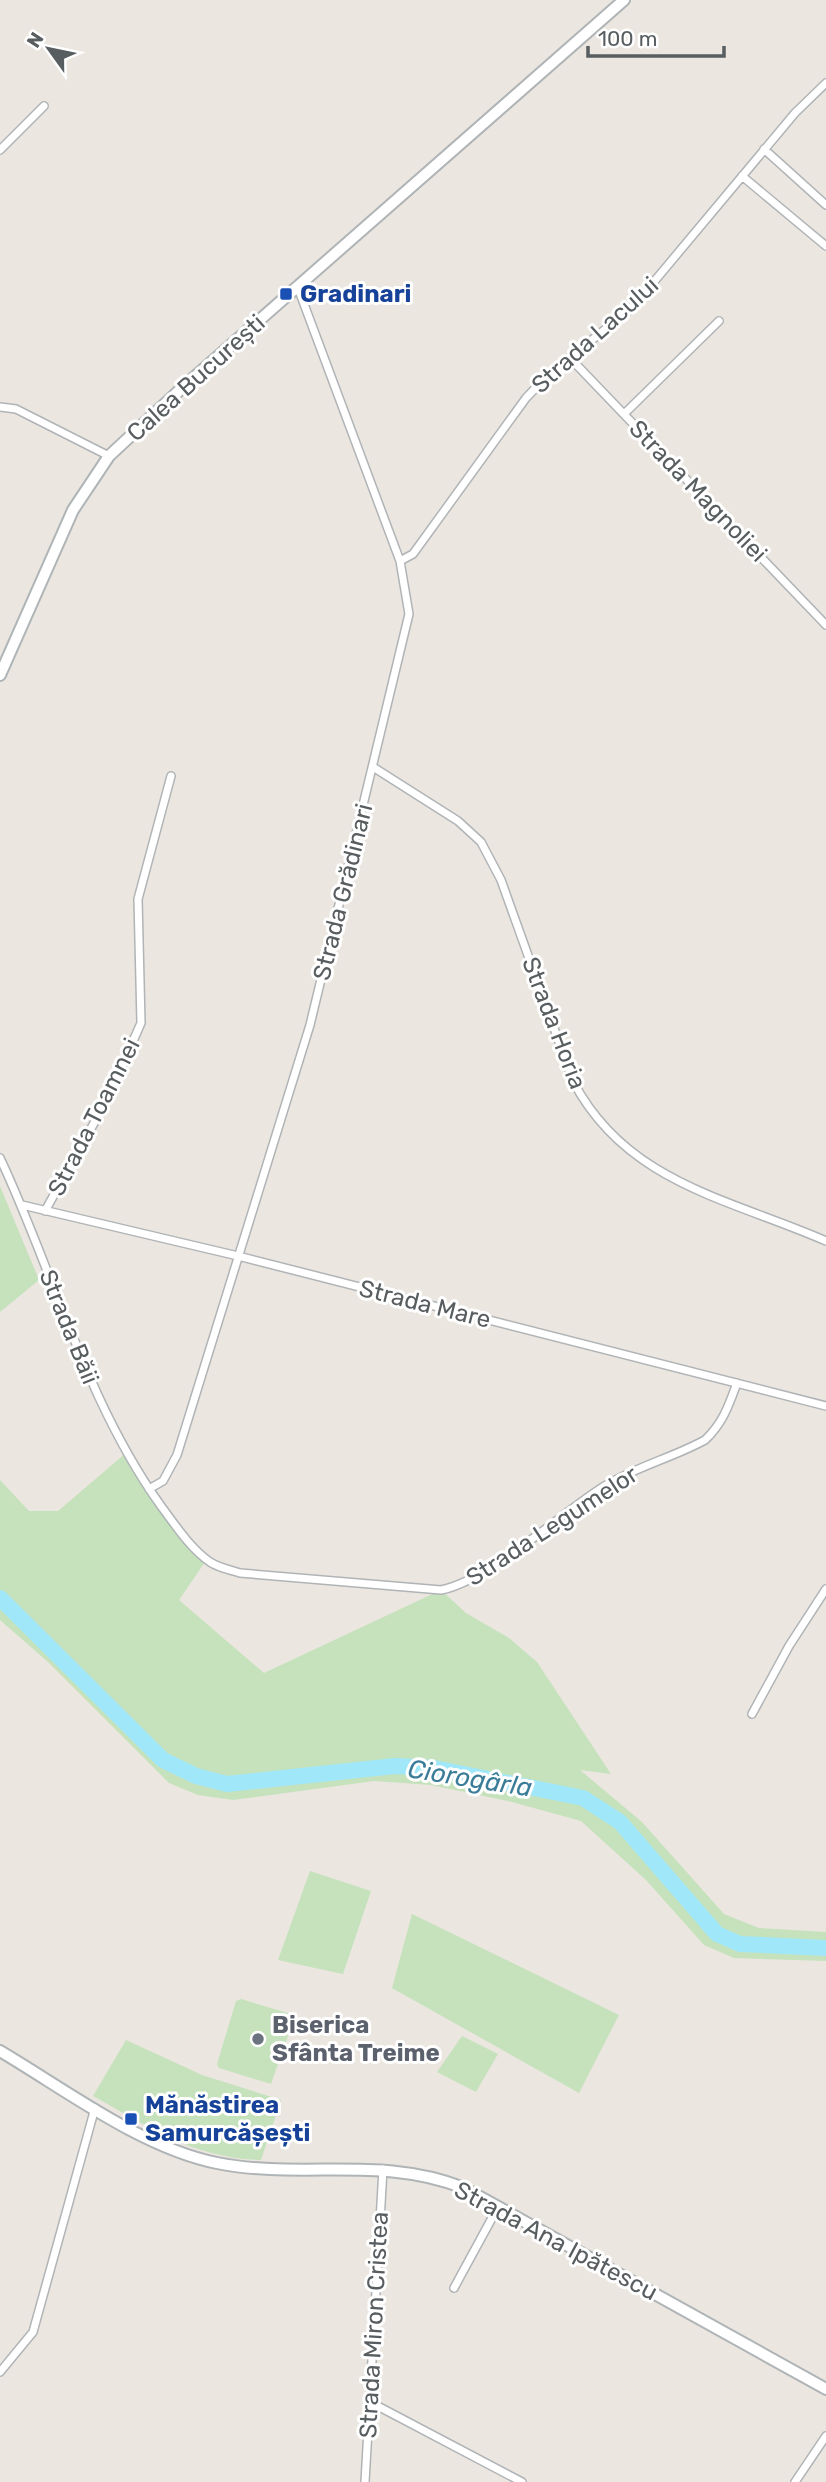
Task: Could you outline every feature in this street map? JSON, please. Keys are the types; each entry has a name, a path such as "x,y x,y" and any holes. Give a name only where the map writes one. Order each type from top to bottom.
{"main road":[{"name":"Calea București","path":"0,674 73,510 109,456 624,0"},
{"name":"Strada Ana Ipătescu","path":"0,2051 159,2143 218,2163 297,2170 383,2169 436,2177 498,2207 826,2389"}],"street":[{"name":"Strada Lacului","path":"400,561 413,554 526,398 632,307 795,113 826,83"},
{"path":"0,150 44,106"},
{"path":"764,149 826,205"},
{"path":"743,176 826,246"},
{"name":"Strada Grădinari","path":"149,1489 163,1481 177,1455 310,1025 410,614 400,561 298,288"},
{"path":"624,414 719,321"},
{"name":"Strada Magnoliei","path":"570,358 826,625"},
{"path":"0,407 16,410 109,456"},
{"name":"Strada Horia","path":"373,767 458,821 481,842 500,880 573,1081 591,1111 617,1142 657,1170 703,1194 826,1241"},
{"name":"Strada Toamnei","path":"45,1211 108,1098 141,1023 138,899 171,776"},
{"name":"Strada Băii","path":"0,1158 22,1205 91,1384 122,1447 149,1489 195,1549 212,1564 231,1570 441,1590 453,1588"},
{"name":"Strada Mare","path":"22,1205 238,1256 826,1406"},
{"name":"Strada Legumelor","path":"453,1588 485,1570 602,1488 705,1440 718,1428 737,1383"},
{"path":"752,1714 789,1646 826,1588"},
{"path":"0,2372 33,2332 95,2108"},
{"name":"Strada Miron Cristea","path":"365,2482 383,2169"},
{"path":"454,2288 498,2207"},
{"path":"370,2402 522,2482"},
{"path":"795,2482 826,2435"}],"green space":[{"path":"0,1186 39,1280 0,1312"},
{"path":"126,1453 175,1525 207,1559 179,1600 264,1673 441,1590 466,1613 509,1638 537,1662 611,1774 580,1770 642,1822 724,1914 759,1928 826,1932 826,1961 734,1958 704,1945 646,1880 581,1821 512,1802 431,1785 374,1781 233,1800 198,1795 169,1783 48,1662 0,1620 0,1480 29,1511 58,1511"},
{"path":"310,1871 371,1891 343,1974 278,1960"},
{"path":"412,1914 619,2015 579,2093 392,1988"},
{"path":"241,1999 291,2014 294,2019 271,2084 219,2068 217,2064 236,2001"},
{"path":"462,2036 498,2054 476,2092 437,2072"},
{"path":"126,2040 202,2075 281,2100 261,2160 214,2154 193,2147 154,2130 93,2096"}],"waterway":[{"name":"Ciorogârla","path":"0,1598 163,1760 196,1776 227,1784 395,1766 434,1768 583,1798 620,1822 717,1934 740,1944 826,1948"}],"place":[{"name":"Gradinari","path":"286,294"},
{"name":"Biserica Sfânta Treime","path":"258,2039"},
{"name":"Mănăstirea Samurcășești","path":"131,2119"}]}
